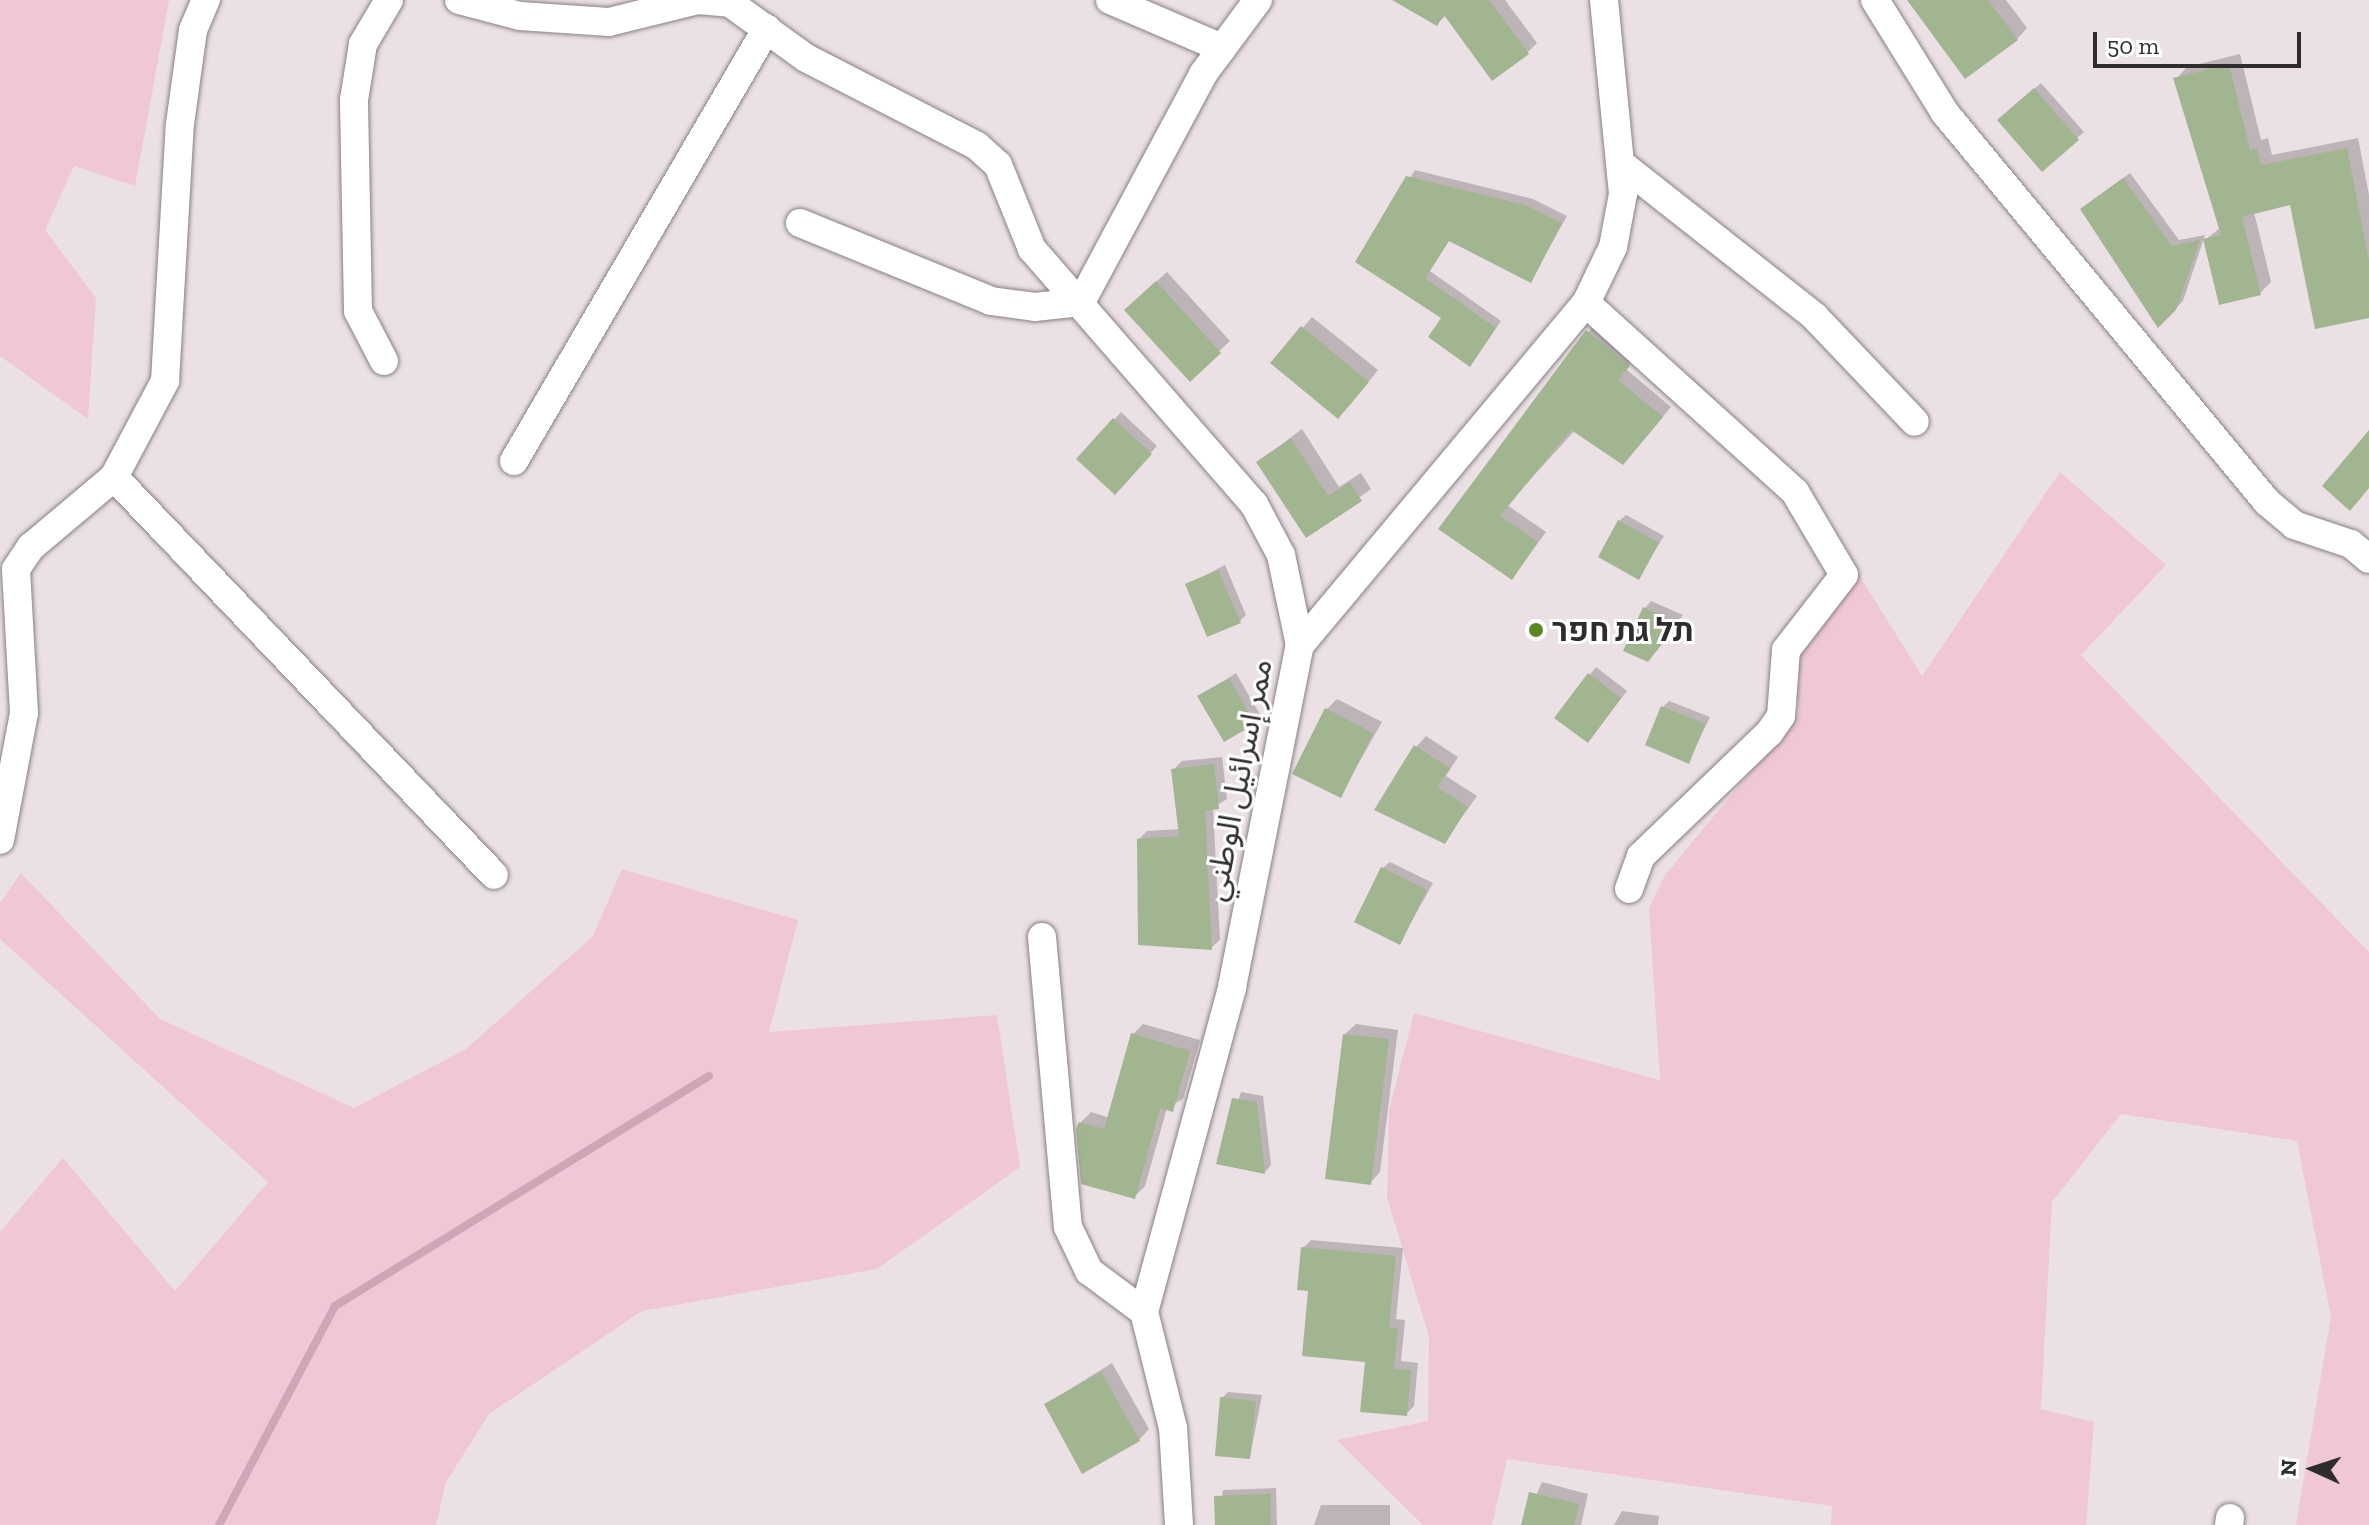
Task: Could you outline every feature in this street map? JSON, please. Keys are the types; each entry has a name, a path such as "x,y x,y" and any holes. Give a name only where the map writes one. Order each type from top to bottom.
{"street":[{"path":"0,840 24,713 16,569 31,547 114,477 165,381 180,124 193,30 206,0"},
{"path":"384,361 358,311 354,100 363,44 389,0"},
{"path":"459,0 520,16 609,22 698,0 730,3 806,58 977,146 998,165 1032,249 1081,302 1126,364 1228,466 1254,504 1281,555 1300,645"},
{"path":"1110,0 1222,48"},
{"path":"1081,302 1222,48 1258,0"},
{"name":"ممر إسرائيل الوطني","path":"1179,1525 1173,1428 1144,1312 1232,987 1300,645 1586,303 1613,247 1621,164 1604,0"},
{"path":"1875,0 1945,113 2267,502 2294,525 2351,544 2369,559"},
{"path":"514,461 767,28"},
{"path":"1621,164 1814,316 1915,422"},
{"path":"800,223 991,301 1035,307 1081,302"},
{"path":"1586,303 1795,492 1844,575 1786,650 1781,716 1641,856 1629,889"},
{"path":"114,477 494,875"},
{"path":"1042,937 1068,1227 1089,1271 1144,1312"}],"shaded area":[{"path":"0,0 169,0 135,186 74,166 45,230 96,298 88,419 0,356"},
{"path":"2060,472 2166,565 2081,655 2369,952 2369,1525 2296,1525 2331,1317 2297,1141 2121,1114 2052,1202 2041,1409 2094,1422 2086,1525 1831,1525 1832,1506 1507,1459 1492,1525 1423,1525 1337,1440 1428,1421 1429,1337 1387,1197 1389,1111 1414,1013 1660,1080 1649,908 1665,875 1799,713 1794,657 1859,575 1922,676"},
{"path":"622,869 798,920 769,1032 997,1015 1020,1167 877,1269 642,1311 489,1414 446,1482 436,1525 0,1525 0,1232 63,1158 175,1291 268,1182 0,939 0,903 21,873 160,1019 354,1108 466,1049 593,936"}],"building":[{"path":"1392,0 1489,0 1529,54 1492,81 1444,15 1437,26"},
{"path":"1907,0 1988,0 2018,40 1965,79"},
{"path":"2229,64 2250,150 2257,148 2261,165 2347,148 2369,261 2369,318 2315,329 2290,205 2242,217 2261,295 2219,305 2203,239 2221,235 2173,78"},
{"path":"2034,88 2079,140 2042,172 1997,120"},
{"path":"1406,176 1525,205 1562,223 1531,283 1449,241 1425,278 1496,328 1470,367 1428,337 1441,318 1355,262"},
{"path":"2123,178 2172,246 2200,240 2176,310 2158,328 2080,209"},
{"path":"1156,281 1221,353 1190,382 1124,310"},
{"path":"1301,326 1369,382 1338,419 1270,363"},
{"path":"1586,330 1630,366 1618,380 1663,417 1623,465 1571,430 1500,516 1538,542 1512,580 1438,529"},
{"path":"1113,418 1152,454 1115,495 1076,459"},
{"path":"2369,430 2369,488 2350,511 2322,486"},
{"path":"1291,438 1328,496 1350,482 1362,501 1306,538 1256,462"},
{"path":"1618,520 1659,543 1639,580 1598,557"},
{"path":"1218,570 1241,623 1207,637 1185,584"},
{"path":"1643,607 1678,623 1648,662 1623,651"},
{"path":"1588,673 1621,698 1588,743 1554,718"},
{"path":"1229,678 1255,724 1224,742 1197,696"},
{"path":"1661,706 1705,724 1689,764 1645,745"},
{"path":"1325,708 1373,733 1341,798 1292,774"},
{"path":"1414,745 1450,768 1437,787 1468,807 1445,844 1374,810"},
{"path":"1214,764 1219,809 1205,811 1212,950 1138,945 1137,839 1179,836 1171,769"},
{"path":"1381,867 1427,890 1400,945 1354,922"},
{"path":"1131,1033 1190,1051 1173,1112 1160,1108 1135,1199 1081,1184 1076,1129 1079,1122 1104,1129"},
{"path":"1343,1034 1389,1039 1371,1185 1325,1179"},
{"path":"1232,1098 1257,1102 1265,1174 1216,1164"},
{"path":"1301,1247 1396,1256 1389,1327 1398,1328 1394,1369 1411,1370 1407,1416 1360,1412 1365,1362 1302,1356 1308,1291 1297,1290"},
{"path":"1101,1372 1140,1441 1082,1474 1044,1404"},
{"path":"1220,1397 1256,1401 1250,1459 1215,1456"},
{"path":"1529,1492 1579,1504 1574,1525 1521,1525"},
{"path":"1270,1494 1271,1525 1215,1525 1214,1496"}],"waterway":[{"path":"219,1525 335,1306 709,1076"}],"place":[{"name":"תל גת חפר","path":"1536,630"}]}
